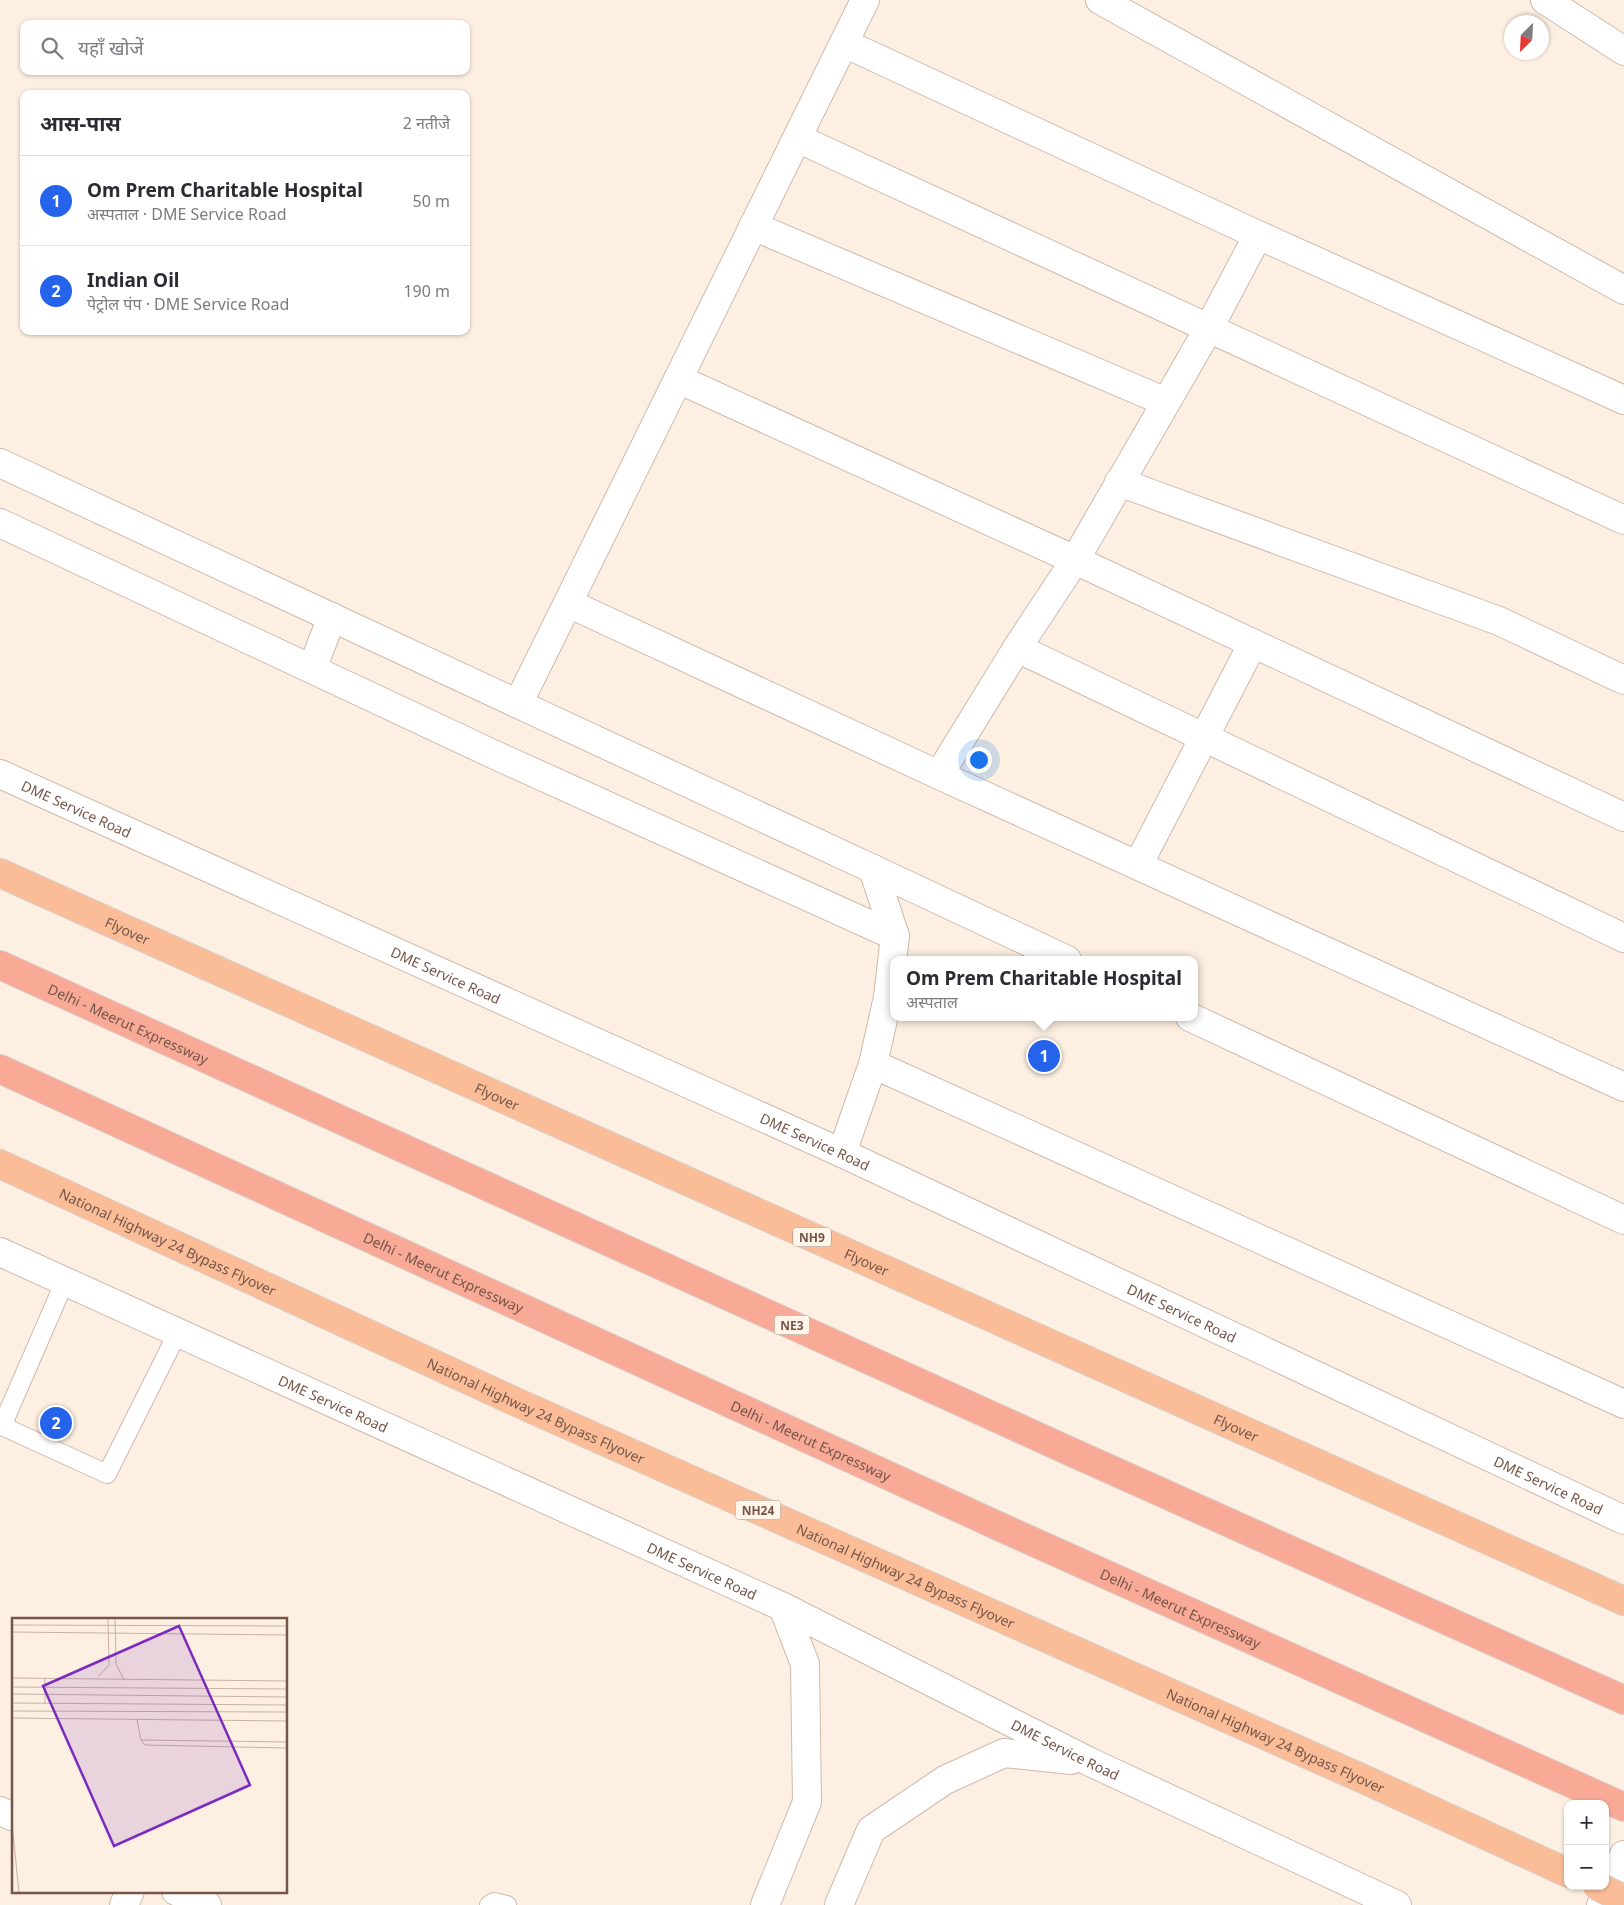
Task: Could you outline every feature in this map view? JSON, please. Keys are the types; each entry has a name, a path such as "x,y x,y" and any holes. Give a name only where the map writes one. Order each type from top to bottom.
{"highway":[{"name":"Flyover","path":"0,873 1624,1600"},
{"name":"Delhi - Meerut Expressway","path":"0,965 1624,1700"},
{"name":"Delhi - Meerut Expressway","path":"0,1069 1007,1530 1624,1807"},
{"name":"National Highway 24 Bypass Flyover","path":"0,1164 516,1402 1564,1870"},
{"path":"1605,1890 1624,1899"}],"street":[{"path":"518,704 865,0"},
{"path":"1100,0 1624,290"},
{"path":"1544,0 1624,51"},
{"path":"844,43 1624,400"},
{"path":"797,138 1624,520"},
{"path":"753,226 1166,402"},
{"path":"939,776 1017,648 1075,560 1209,328 1258,234"},
{"path":"678,379 1075,560 1624,817"},
{"path":"0,463 1058,956"},
{"path":"1119,482 1499,621 1624,680"},
{"path":"0,523 495,755 895,936"},
{"path":"568,603 939,776 1624,1087"},
{"path":"312,668 332,617"},
{"path":"1138,865 1253,643"},
{"path":"1017,648 1624,938"},
{"name":"DME Service Road","path":"0,774 842,1153 1624,1520"},
{"path":"872,869 895,936 893,956"},
{"path":"842,1153 873,1064 890,980"},
{"path":"1198,1021 1624,1220"},
{"path":"873,1064 1624,1404"},
{"name":"DME Service Road","path":"0,1252 783,1607 1088,1761 1397,1905"},
{"path":"765,1905 807,1802 806,1664 783,1607"},
{"path":"839,1905 871,1830 945,1780 1004,1753 1088,1761"},
{"path":"0,1811 12,1816"},
{"path":"1600,1905 1624,1856"},
{"path":"124,1905 130,1892"},
{"path":"178,1892 206,1905"}],"lane":[{"path":"65,1281 2,1426 98,1470 107,1474 178,1332"},
{"path":"489,1905 494,1902 507,1905"}],"place":[{"name":"Om Prem Charitable Hospital","path":"1044,1056"},
{"name":"Indian Oil","path":"56,1423"}]}
